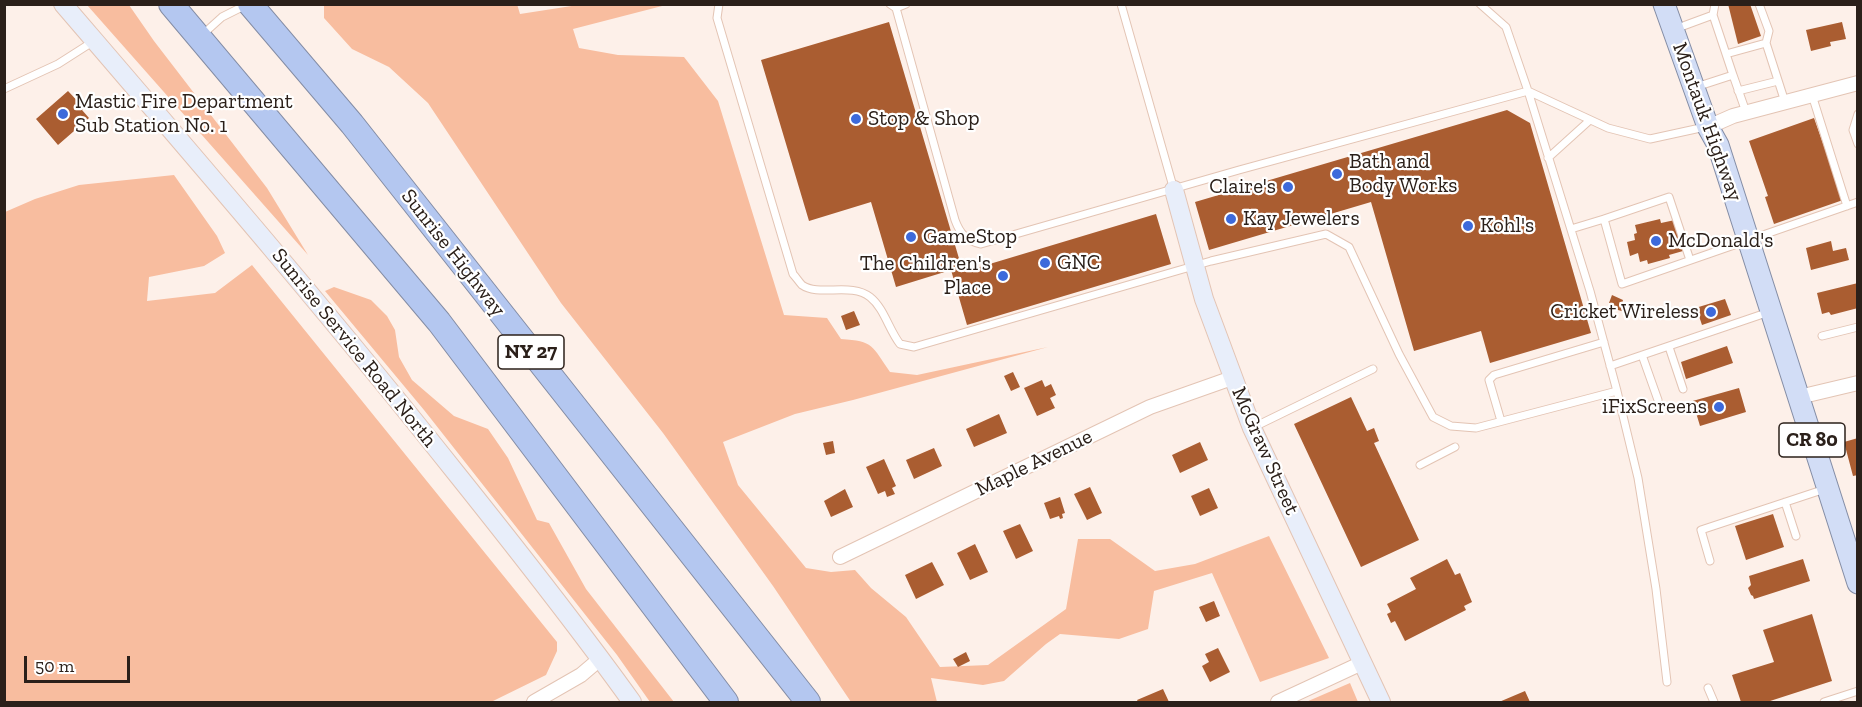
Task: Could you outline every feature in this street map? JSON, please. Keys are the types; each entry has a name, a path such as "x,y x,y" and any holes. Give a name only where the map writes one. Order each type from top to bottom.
{"highway":[{"name":"NY 27","path":"171,4 439,322 726,702"},
{"name":"Sunrise Highway","path":"248,4 352,124 808,702"}],"main road":[{"name":"Montauk Highway","path":"1664,4 1708,127 1718,145 1828,488 1852,548 1857,583"}],"street":[{"name":"Sunrise Service Road North","path":"63,4 359,352 510,540 632,702"},
{"path":"1708,127 1746,112 1857,83"},
{"name":"McGraw Street","path":"1174,190 1195,266 1232,378 1252,428 1381,702"},
{"name":"Maple Avenue","path":"840,557 1150,407 1232,378"},
{"path":"1799,397 1857,383"},
{"path":"534,702 581,675 601,658"},
{"path":"1278,702 1362,663"}],"lane":[{"path":"200,38 222,17 248,4"},
{"path":"719,4 717,18 793,274 802,285 816,289 839,288 870,297 900,344 914,347 1258,248 1326,234 1348,247 1399,354 1433,417 1451,426 1476,428 1617,391"},
{"path":"906,4 893,6 955,220 963,236 981,244 988,244 1239,170 1528,91 1608,128 1650,139 1708,127"},
{"path":"1121,4 1174,190"},
{"path":"1480,4 1506,27 1571,229 1604,342 1638,478 1656,589 1667,682"},
{"path":"1715,4 1713,15 1746,112"},
{"path":"1759,4 1768,31 1766,43 1785,102"},
{"path":"1673,30 1713,15"},
{"path":"4,89 58,64 94,41"},
{"path":"1726,54 1766,43"},
{"path":"1694,88 1733,75"},
{"path":"1738,91 1778,81"},
{"path":"1812,94 1847,206"},
{"path":"1857,114 1853,130 1857,144"},
{"path":"1548,158 1590,120"},
{"path":"1571,229 1669,196 1690,260"},
{"path":"1604,219 1622,284 1857,202"},
{"path":"1610,366 1772,312"},
{"path":"1822,336 1857,327"},
{"path":"1501,422 1489,380 1494,375 1604,342"},
{"path":"1669,347 1683,389"},
{"path":"1642,356 1658,400"},
{"path":"1252,428 1372,369"},
{"path":"1420,465 1455,447"},
{"path":"1710,561 1701,530 1828,488"},
{"path":"1785,502 1796,536"},
{"path":"1708,688 1714,702"},
{"path":"1824,702 1857,691"}],"shaded area":[{"path":"517,4 520,14 578,5 666,5 573,29 579,48 618,55 684,57 718,101 784,315 827,318 841,339 860,341 871,346 890,372 917,375 1048,347 795,414 723,442 738,485 806,568 831,572 855,570 871,588 906,617 940,667 988,665 1066,609 1078,539 1110,539 1155,571 1195,564 1269,536 1329,658 1260,682 1212,573 1154,591 1148,629 1119,639 1060,634 1004,681 983,685 931,678 937,702 851,702 773,586 663,433 561,303 428,103 389,67 352,49 324,18 324,5"},
{"path":"87,5 129,5 267,188 308,255"},
{"path":"174,175 217,236 225,253 204,266 149,277 147,301 215,293 252,265 557,642 557,651 546,675 491,702 5,702 5,212 35,199 79,185"},
{"path":"334,287 371,300 387,316 395,330 399,357 412,380 454,416 488,429 508,458 537,520 549,523 586,589 674,702 650,702 617,655 424,410 325,291"},
{"path":"1350,683 1358,702 1306,702"}],"building":[{"path":"1728,4 1750,4 1761,36 1738,44"},
{"path":"889,22 963,272 1156,214 1171,264 967,325 951,270 896,287 871,202 809,221 761,60"},
{"path":"1842,22 1846,39 1830,42 1831,46 1811,51 1806,30"},
{"name":"Mastic Fire Department Sub Station No. 1","path":"68,91 84,108 82,110 89,118 58,145 36,119"},
{"path":"1507,110 1530,123 1591,333 1490,363 1481,331 1414,351 1371,202 1209,250 1195,202"},
{"path":"1814,118 1843,200 1774,224 1765,197 1768,196 1749,141"},
{"name":"McDonald's","path":"1660,219 1661,223 1675,220 1683,251 1669,255 1670,258 1648,264 1647,260 1640,262 1638,253 1630,256 1627,242 1635,240 1634,234 1637,233 1635,225"},
{"path":"1831,241 1833,251 1846,248 1849,260 1811,270 1806,248"},
{"path":"1858,283 1858,308 1831,315 1829,312 1822,314 1817,293"},
{"path":"1612,295 1623,300 1622,304 1629,307 1625,312 1611,308 1613,305 1609,303"},
{"name":"Cricket Wireless","path":"1725,299 1731,315 1702,325 1699,316 1694,318 1692,309"},
{"path":"854,311 860,325 846,330 841,316"},
{"path":"1727,346 1733,363 1686,379 1681,362"},
{"path":"1013,372 1020,387 1011,391 1004,376"},
{"path":"1042,380 1045,387 1051,384 1056,395 1050,398 1055,408 1037,416 1024,388"},
{"path":"1739,388 1746,412 1700,426 1694,406 1691,407 1689,402"},
{"path":"1351,397 1367,431 1374,428 1379,441 1374,443 1419,540 1361,567 1294,424"},
{"path":"999,414 1007,433 974,447 966,429"},
{"path":"1858,438 1858,475 1853,476 1844,442"},
{"path":"833,441 835,453 826,455 823,443"},
{"path":"1200,442 1208,460 1180,473 1172,455"},
{"path":"934,448 942,466 914,479 906,460"},
{"path":"884,459 896,486 892,488 895,494 887,497 885,491 878,494 866,467"},
{"path":"1090,487 1102,513 1087,520 1074,494"},
{"path":"1209,488 1218,508 1200,516 1191,496"},
{"path":"845,489 853,507 831,517 824,501"},
{"path":"1060,497 1065,513 1062,514 1063,518 1060,519 1059,516 1050,519 1044,503"},
{"path":"1773,514 1784,547 1746,560 1735,526"},
{"path":"1020,524 1033,551 1016,559 1003,531"},
{"path":"975,544 988,572 970,580 957,553"},
{"path":"1447,559 1455,575 1460,573 1472,602 1464,606 1466,610 1405,641 1395,621 1391,623 1387,614 1391,612 1387,604 1416,589 1410,578"},
{"path":"1803,559 1810,581 1754,599 1748,588 1751,585 1749,576"},
{"path":"932,562 944,585 916,599 905,575"},
{"path":"1214,601 1220,616 1206,622 1199,607"},
{"path":"1812,614 1832,681 1767,702 1741,702 1732,675 1774,662 1763,630"},
{"path":"1218,648 1230,672 1210,682 1202,666 1209,662 1205,654"},
{"path":"966,652 970,661 958,667 953,659"},
{"path":"1163,689 1169,702 1138,702 1137,700"},
{"path":"1525,691 1530,702 1499,702"}],"place":[{"name":"Mastic Fire Department Sub Station No. 1","path":"63,114"},
{"name":"Stop & Shop","path":"856,119"},
{"name":"Bath and Body Works","path":"1337,174"},
{"name":"Claire's","path":"1288,187"},
{"name":"Kay Jewelers","path":"1231,219"},
{"name":"Kohl's","path":"1468,226"},
{"name":"GameStop","path":"911,237"},
{"name":"McDonald's","path":"1656,241"},
{"name":"GNC","path":"1045,263"},
{"name":"The Children's Place","path":"1003,276"},
{"name":"Cricket Wireless","path":"1711,312"},
{"name":"iFixScreens","path":"1719,407"}]}
